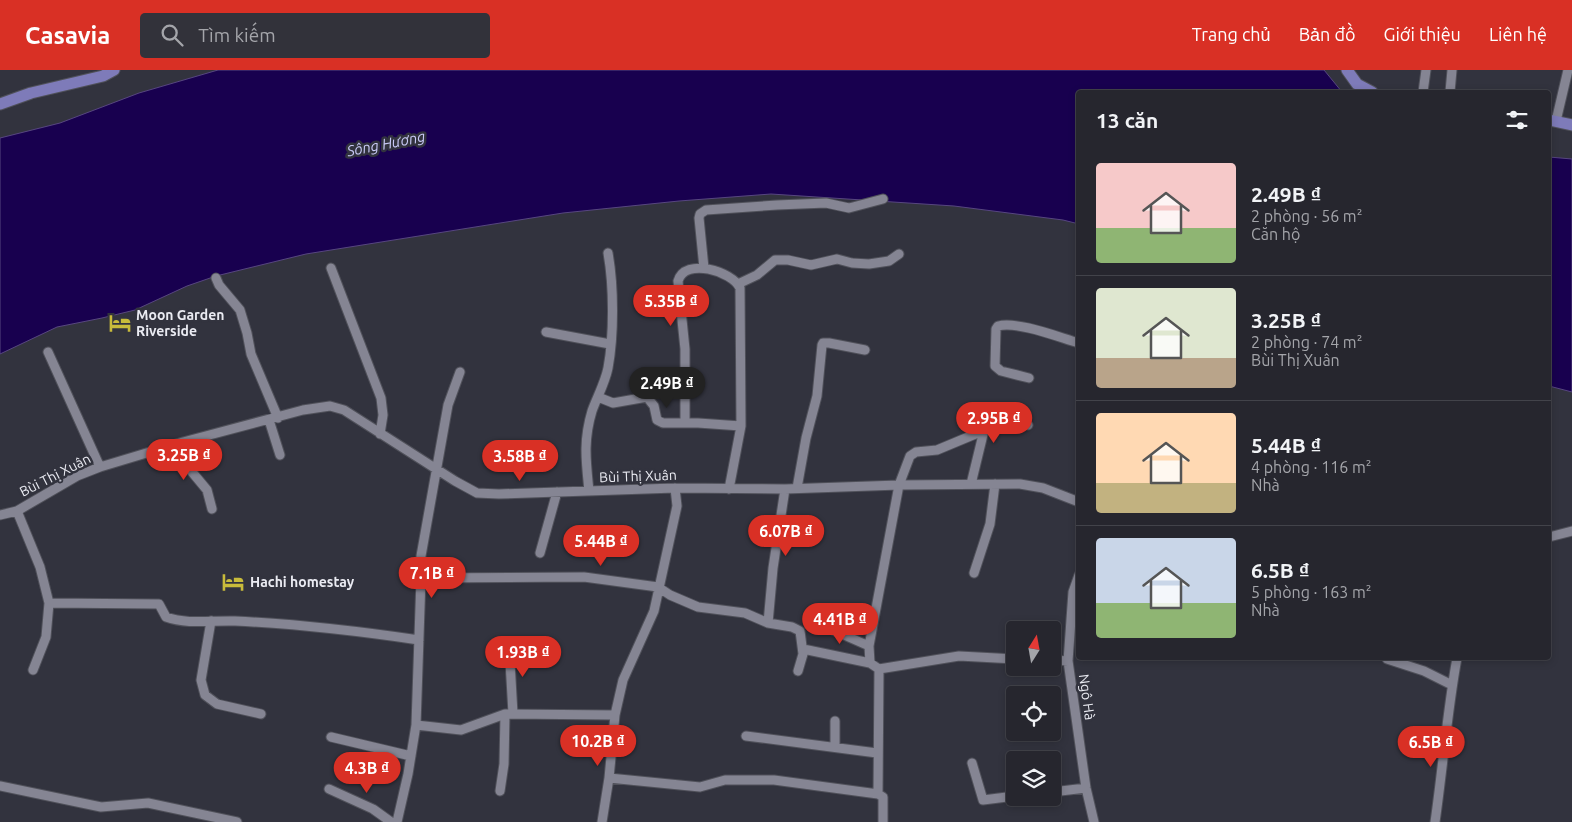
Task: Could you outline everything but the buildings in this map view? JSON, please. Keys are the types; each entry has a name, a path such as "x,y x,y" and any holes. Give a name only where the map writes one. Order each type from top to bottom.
{"main road":[{"path":"0,104 31,93 103,76 114,70"},
{"path":"1347,70 1357,84 1368,90"},
{"path":"1552,121 1572,124"}],"street":[{"path":"1424,90 1426,70"},
{"path":"1450,90 1452,70"},
{"path":"1552,121 1568,70"},
{"path":"704,268 699,218 700,214 706,210 777,204 826,203 850,208 883,199"},
{"path":"589,491 585,449 592,412 608,368 610,344 612,284 608,254"},
{"path":"738,284 757,275 775,260 788,260 810,265 838,259 852,263 869,264 889,261 899,254"},
{"path":"331,268 381,398 383,415 380,434"},
{"path":"685,423 686,349 678,281 679,276 685,270 704,268 723,274 738,284 741,296 741,426 729,489"},
{"path":"216,278 219,285 240,310 248,333 251,354 273,419 280,455"},
{"path":"1029,378 1001,371 995,366 996,329 998,326 1007,324 1020,326 1076,342"},
{"path":"546,332 610,344"},
{"path":"797,488 806,438 817,396 822,346 826,342 865,350"},
{"path":"48,352 100,467"},
{"path":"397,822 416,725 421,578 420,556 448,405 460,372"},
{"path":"598,398 613,403 647,397 652,401 659,422 741,426"},
{"name":"Bùi Thị Xuân","path":"0,515 18,510 77,476 100,467 183,442 303,410 330,406 344,410 436,470 477,493 499,494 675,488 785,489 898,485 1020,484 1043,488 1076,501"},
{"path":"971,484 988,416 990,414 1028,425"},
{"path":"870,663 869,646 898,485 910,456 916,452 937,450 985,430"},
{"path":"183,442 192,472 207,490 212,509"},
{"path":"974,574 990,524 995,484"},
{"path":"602,822 609,778 615,715 623,680 654,611 677,506 675,488"},
{"path":"768,623 772,568 785,489"},
{"path":"540,553 557,492"},
{"path":"18,510 40,567 48,603 46,637 33,670"},
{"path":"1551,537 1572,531"},
{"path":"421,578 584,577 658,587 670,595 698,607 745,613 768,623 792,627 800,631 803,649 798,671"},
{"name":"Ngô Hà","path":"1076,593 1068,661 1086,788 1094,822"},
{"path":"48,603 159,604 166,618 176,621 234,621 352,630 419,640"},
{"path":"211,621 201,680 205,696 217,704 261,714"},
{"path":"819,624 869,646"},
{"path":"500,790 509,714 509,644"},
{"path":"803,649 870,663 880,669 959,656 1006,658"},
{"path":"1393,660 1415,667 1452,685"},
{"path":"1435,822 1457,660"},
{"path":"1061,661 1068,661"},
{"path":"878,794 877,753 880,669"},
{"path":"416,725 461,730 509,714 615,715"},
{"path":"835,721 835,747"},
{"path":"331,736 411,756"},
{"path":"746,736 877,753"},
{"path":"972,763 982,800 1006,797"},
{"path":"609,778 700,787 725,780 774,780 878,794 883,797 882,822"},
{"path":"0,786 101,806 148,803 237,822"},
{"path":"1061,791 1086,788"},
{"path":"329,789 373,809 391,822"}],"water":[{"name":"Sông Hương","path":"218,70 1324,70 1340,90 1076,90 1076,223 954,206 771,194 563,213 306,254 216,276 187,286 135,310 57,327 0,354 0,138 60,123 139,93"},
{"path":"1551,157 1572,159 1572,392 1551,387"}],"place":[{"name":"Moon Garden Riverside","path":"120,323"},
{"name":"Hachi homestay","path":"233,582"}]}
